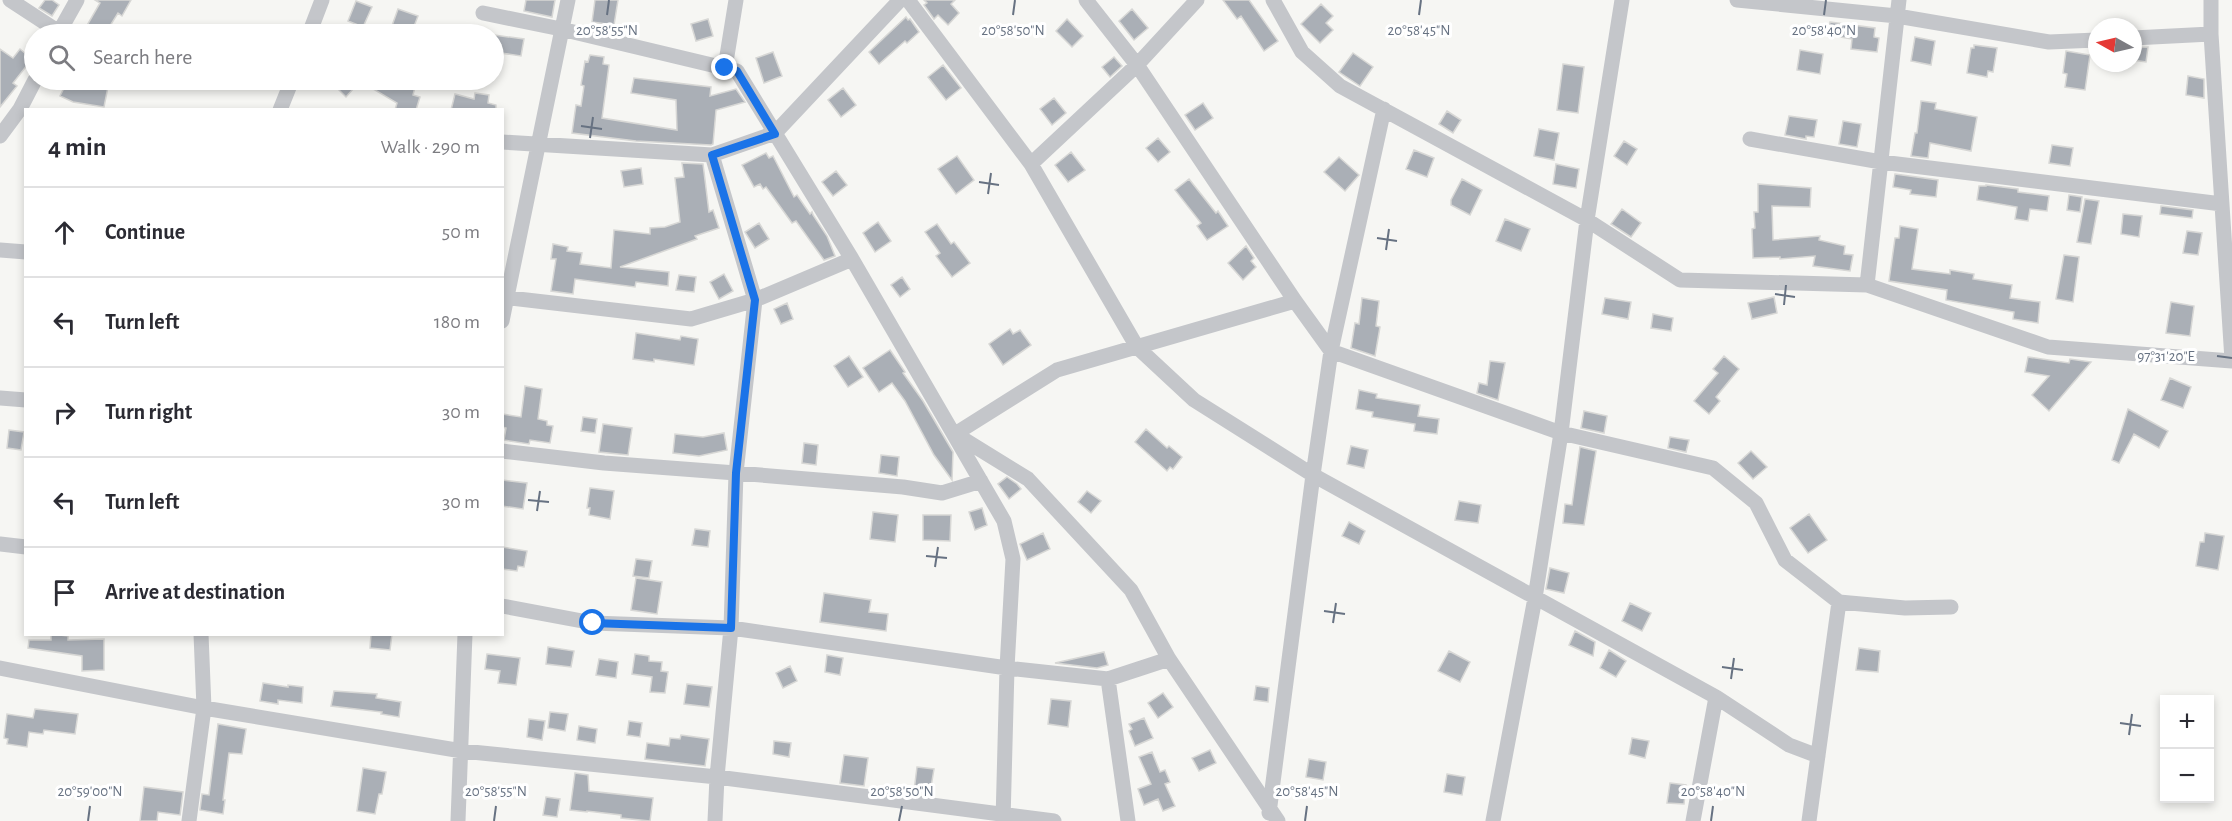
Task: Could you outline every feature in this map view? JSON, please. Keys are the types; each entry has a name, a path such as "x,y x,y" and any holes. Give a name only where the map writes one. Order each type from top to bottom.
{"street":[{"path":"10,0 46,24"},
{"path":"64,24 77,0"},
{"path":"313,24 322,0"},
{"path":"568,0 505,297 691,319 755,300 852,259"},
{"path":"725,68 736,0"},
{"path":"504,142 712,155 775,134 900,0"},
{"path":"908,0 1030,164 1137,347 1194,400 1313,475 1716,697 1789,745 1818,756"},
{"path":"1086,0 1137,65 1331,351 1561,433 1713,468 1756,503 1785,560 1839,602 1905,608 1950,607"},
{"path":"1030,164 1137,65 1197,0"},
{"path":"1273,0 1302,52 1340,86 1587,220 1680,280 1867,285 2048,347 2232,361 2211,34 2211,0"},
{"path":"1493,821 1535,598 1561,433 1587,220 1622,0"},
{"path":"1737,0 1897,16 2049,42 2088,40"},
{"path":"1867,285 1899,0"},
{"path":"483,13 737,71 852,259 1004,521 1013,559 1003,818"},
{"path":"2142,38 2211,34"},
{"path":"26,108 32,90"},
{"path":"281,108 288,90"},
{"path":"1272,817 1313,475 1331,351 1384,109"},
{"path":"0,136 24,111"},
{"path":"1750,139 1881,162 2222,204"},
{"path":"712,155 755,300 736,473 731,628 715,821"},
{"path":"0,250 24,252"},
{"path":"955,434 1058,370 1295,301"},
{"path":"0,398 24,400"},
{"path":"955,434 1028,479 1131,590 1169,659 1272,817"},
{"path":"504,451 604,463 903,487 942,493 981,481"},
{"path":"0,544 24,547"},
{"path":"1809,821 1839,602"},
{"path":"504,606 593,623 731,628 1007,668 1108,679 1169,659"},
{"path":"189,821 204,708 201,636"},
{"path":"458,821 465,636"},
{"path":"0,668 204,708 462,751 717,777 1003,818 1054,821"},
{"path":"1108,679 1128,821"},
{"path":"1693,821 1716,697"}],"building":[{"path":"45,0 52,0 59,5 52,16 39,8"},
{"path":"95,0 131,0 122,16 118,13 111,24 88,24 100,3"},
{"path":"526,0 555,0 552,17 524,11"},
{"path":"595,0 618,0 614,25 592,22"},
{"path":"924,0 955,0 951,4 959,13 948,25 938,15 934,19 924,5 927,3"},
{"path":"1223,0 1249,0 1278,41 1264,51 1241,16 1237,19"},
{"path":"356,1 372,7 364,24 348,21"},
{"path":"1321,4 1333,16 1326,23 1333,30 1320,43 1301,24"},
{"path":"398,9 418,16 415,24 393,24"},
{"path":"1132,9 1148,28 1134,40 1119,21"},
{"path":"906,17 919,32 879,64 869,52"},
{"path":"708,19 713,36 696,41 691,24"},
{"path":"1067,19 1083,36 1072,47 1056,31"},
{"path":"1830,22 1875,28 1874,37 1879,38 1877,52 1851,49 1852,39 1828,35"},
{"path":"504,36 524,39 521,56 504,53"},
{"path":"1915,37 1935,41 1931,65 1911,61"},
{"path":"1974,45 1997,48 1993,72 1988,71 1987,77 1967,73 1971,48 1974,48"},
{"path":"2142,47 2148,47 2146,62 2142,61"},
{"path":"0,49 13,58 20,49 24,52 24,69 13,83 17,86 0,107"},
{"path":"1800,50 1823,54 1820,74 1797,70"},
{"path":"2066,51 2088,55 2085,90 2065,87 2067,74 2063,73"},
{"path":"773,52 782,76 764,83 756,58"},
{"path":"1353,53 1373,67 1360,86 1339,72"},
{"path":"590,55 604,57 603,64 609,65 602,118 677,130 676,100 631,93 634,78 711,87 710,96 736,89 745,102 716,110 713,144 711,145 636,141 572,133 576,105 581,106 584,86 581,85 585,61 588,62"},
{"path":"1114,57 1122,66 1110,77 1102,67"},
{"path":"1563,64 1584,67 1578,113 1557,110"},
{"path":"943,65 961,88 946,100 928,77"},
{"path":"2188,76 2204,79 2204,98 2186,95"},
{"path":"843,88 856,105 841,117 828,100"},
{"path":"63,90 107,90 104,107 73,102 60,96"},
{"path":"339,90 352,90 346,97"},
{"path":"375,90 414,90 413,95 420,97 417,108 396,108 397,103"},
{"path":"475,93 489,95 488,103 496,105 496,108 452,108 455,94 474,99"},
{"path":"1054,98 1066,113 1052,125 1040,109"},
{"path":"1921,101 1936,103 1935,109 1977,117 1971,151 1930,143 1928,158 1911,156"},
{"path":"1203,103 1213,118 1195,130 1185,115"},
{"path":"1447,111 1461,120 1453,133 1439,124"},
{"path":"1789,116 1817,120 1814,137 1806,136 1806,139 1785,135"},
{"path":"1843,121 1861,124 1857,147 1839,144"},
{"path":"1539,129 1559,133 1554,160 1534,156"},
{"path":"1158,138 1170,152 1158,162 1146,148"},
{"path":"1624,141 1637,149 1627,165 1614,156"},
{"path":"2052,145 2073,148 2070,166 2049,163"},
{"path":"1414,150 1434,158 1427,177 1406,169"},
{"path":"1071,152 1085,170 1068,182 1055,165"},
{"path":"766,153 769,158 773,156 794,197 797,195 810,214 812,212 827,236 835,256 824,260 796,221 792,223 766,187 763,189 760,184 754,187 742,165"},
{"path":"957,156 974,180 956,194 938,169"},
{"path":"1339,157 1359,175 1345,191 1324,172"},
{"path":"682,163 703,164 709,212 713,210 719,228 695,236 697,239 620,267 669,272 668,286 636,282 635,287 575,279 573,294 551,291 556,259 551,259 553,244 568,247 567,251 582,253 580,264 611,268 614,230 650,234 650,228 665,227 680,222 675,178 684,177"},
{"path":"1556,164 1579,169 1576,188 1553,184"},
{"path":"641,168 643,184 624,187 621,171"},
{"path":"836,171 847,185 833,196 822,182"},
{"path":"1895,174 1938,180 1936,197 1910,194 1911,190 1893,187"},
{"path":"1189,179 1216,213 1218,211 1228,226 1207,240 1197,226 1201,223 1175,190"},
{"path":"1462,179 1482,190 1470,215 1451,205 1451,200"},
{"path":"1758,184 1811,188 1810,207 1772,206 1773,240 1820,236 1819,240 1845,246 1844,254 1853,255 1850,271 1813,266 1815,256 1780,259 1780,257 1753,258 1752,229 1755,228 1754,212 1758,212"},
{"path":"1986,185 2049,196 2047,211 2030,209 2028,221 2015,219 2017,207 1977,200 1979,186"},
{"path":"2069,195 2082,197 2080,212 2067,210"},
{"path":"2085,199 2099,201 2091,244 2077,242"},
{"path":"2161,206 2193,210 2192,218 2160,214"},
{"path":"1622,209 1641,223 1631,237 1611,224"},
{"path":"2123,214 2142,216 2139,237 2121,234"},
{"path":"1505,219 1530,229 1521,251 1496,241"},
{"path":"878,222 891,241 875,252 863,233"},
{"path":"759,223 769,239 755,248 745,232"},
{"path":"937,224 951,244 954,242 970,263 952,277 936,256 940,253 925,232"},
{"path":"1900,226 1918,229 1912,269 1950,274 1950,270 1974,274 1973,279 2012,285 2010,298 2040,302 2038,323 2013,319 2014,312 1946,300 1947,290 1889,281 1895,238 1899,238"},
{"path":"2187,231 2202,233 2198,255 2183,253"},
{"path":"1246,246 1254,258 1251,261 1256,267 1243,280 1228,263"},
{"path":"2064,255 2079,257 2073,302 2056,299"},
{"path":"724,274 733,291 719,299 710,282"},
{"path":"679,275 696,277 694,292 676,290"},
{"path":"902,277 910,289 900,297 891,285"},
{"path":"1774,297 1777,313 1752,319 1748,303"},
{"path":"1362,298 1379,301 1376,326 1380,327 1375,356 1351,348 1355,323 1359,324"},
{"path":"1605,298 1631,302 1628,319 1602,314"},
{"path":"2171,302 2194,306 2190,336 2166,333"},
{"path":"787,303 793,319 781,324 774,309"},
{"path":"1653,314 1673,318 1671,331 1651,328"},
{"path":"1010,329 1013,334 1020,330 1031,345 1003,365 989,344"},
{"path":"636,333 680,340 681,336 698,339 694,365 654,359 654,362 633,359"},
{"path":"890,350 953,452 952,480 934,455 905,401 892,383 879,392 863,368"},
{"path":"849,356 863,377 848,387 834,366"},
{"path":"1724,356 1739,369 1716,397 1720,401 1709,414 1694,401 1718,373 1713,369"},
{"path":"2028,357 2069,363 2070,359 2091,362 2049,411 2032,395 2049,376 2025,372"},
{"path":"1490,361 1505,363 1498,400 1477,393 1479,383 1487,385"},
{"path":"2170,378 2191,387 2183,408 2161,400"},
{"path":"525,386 542,389 538,419 547,421 547,425 553,426 550,443 530,440 529,444 504,440 506,428 504,428 504,414 521,417"},
{"path":"1359,390 1377,394 1376,398 1420,405 1418,416 1439,419 1437,434 1414,431 1415,424 1372,417 1373,412 1356,409"},
{"path":"2128,409 2168,431 2159,448 2134,434 2119,463 2112,460"},
{"path":"1584,411 1607,416 1604,433 1581,428"},
{"path":"583,417 597,419 595,433 581,431"},
{"path":"603,424 632,428 628,455 599,452"},
{"path":"1146,429 1167,448 1169,446 1182,457 1173,469 1170,467 1167,471 1135,442"},
{"path":"9,430 24,432 21,450 7,448"},
{"path":"724,433 727,450 699,456 673,453 675,434 703,437"},
{"path":"1670,437 1689,440 1686,452 1668,448"},
{"path":"804,443 818,445 816,465 802,463"},
{"path":"1351,446 1368,450 1364,468 1347,464"},
{"path":"1580,447 1596,451 1584,525 1563,523 1565,504 1572,505"},
{"path":"1751,451 1767,467 1753,479 1738,463"},
{"path":"881,455 899,457 897,476 879,473"},
{"path":"1007,477 1021,489 1009,499 998,484"},
{"path":"504,480 527,483 523,509 504,506"},
{"path":"590,488 614,491 610,519 589,515 590,508 587,508"},
{"path":"1087,491 1101,501 1091,513 1078,502"},
{"path":"1459,501 1481,505 1478,523 1455,520"},
{"path":"982,508 987,525 975,530 969,512"},
{"path":"873,512 898,515 895,542 870,539"},
{"path":"1809,514 1827,540 1808,553 1790,528"},
{"path":"923,515 951,515 950,541 923,540"},
{"path":"1349,522 1365,531 1359,544 1342,536"},
{"path":"695,529 710,531 708,547 692,545"},
{"path":"1043,533 1050,549 1027,560 1020,544"},
{"path":"2205,533 2224,536 2218,570 2196,566 2200,542 2204,542"},
{"path":"504,547 527,551 524,567 518,566 517,571 504,569"},
{"path":"636,559 652,561 649,578 633,576"},
{"path":"1550,568 1569,573 1564,593 1546,589"},
{"path":"636,578 662,582 657,614 631,610"},
{"path":"824,593 871,600 869,612 888,614 886,631 820,622"},
{"path":"1630,603 1651,613 1642,631 1622,621"},
{"path":"1575,631 1595,642 1593,656 1569,645"},
{"path":"51,636 68,636 68,640 104,639 104,670 82,671 82,656 28,648 29,640 51,640"},
{"path":"371,636 392,636 390,650 370,648"},
{"path":"548,647 574,651 571,667 546,664"},
{"path":"1859,648 1880,651 1878,672 1856,670"},
{"path":"1609,650 1626,661 1616,677 1600,668"},
{"path":"1449,651 1470,662 1460,682 1438,671"},
{"path":"1104,652 1108,665 1097,668 1055,663"},
{"path":"487,654 520,658 516,685 498,683 500,671 485,669"},
{"path":"635,654 649,656 649,661 662,662 661,671 668,672 665,693 650,692 652,677 632,674"},
{"path":"827,655 843,658 840,675 825,672"},
{"path":"599,659 618,662 616,678 596,675"},
{"path":"790,666 797,681 783,688 776,673"},
{"path":"263,683 303,687 302,703 278,700 278,704 260,701"},
{"path":"687,684 712,687 709,707 684,704"},
{"path":"1256,686 1269,688 1268,702 1254,700"},
{"path":"334,691 377,694 376,698 401,702 399,717 381,714 382,712 331,706"},
{"path":"1163,693 1173,707 1158,718 1148,703"},
{"path":"1051,699 1071,701 1068,727 1048,724"},
{"path":"35,709 78,714 75,734 44,730 43,734 29,732 27,747 7,744 8,739 4,738 7,714 33,718"},
{"path":"550,712 568,714 565,731 548,728"},
{"path":"1144,718 1153,738 1135,746 1129,731 1132,729 1129,724"},
{"path":"529,719 545,721 542,740 527,737"},
{"path":"629,721 642,723 640,737 627,735"},
{"path":"218,724 246,729 242,754 229,753 223,814 200,810 202,794 209,795"},
{"path":"579,726 597,729 595,743 577,740"},
{"path":"681,735 709,739 705,766 645,759 647,743 669,746 670,738 680,739"},
{"path":"1632,738 1649,741 1645,758 1629,754"},
{"path":"774,741 791,743 789,757 773,754"},
{"path":"1210,750 1216,763 1199,771 1192,758"},
{"path":"1152,752 1160,772 1165,770 1170,782 1165,784 1175,806 1163,811 1158,799 1144,805 1138,789 1151,784 1139,757"},
{"path":"844,755 868,758 864,786 840,783"},
{"path":"1309,759 1326,762 1323,780 1306,777"},
{"path":"917,767 934,769 930,793 914,791"},
{"path":"363,768 386,772 375,814 357,811"},
{"path":"575,773 588,775 589,791 653,798 650,821 621,818 621,815 570,810"},
{"path":"1447,774 1465,777 1462,795 1444,792"},
{"path":"1670,783 1686,785 1684,804 1667,803"},
{"path":"144,787 183,792 180,815 158,812 157,821 140,821"},
{"path":"546,797 560,799 557,817 543,815"}],"route":[{"path":"593,623 731,628 736,473 755,300 712,155 775,134 737,71 725,68"}]}
